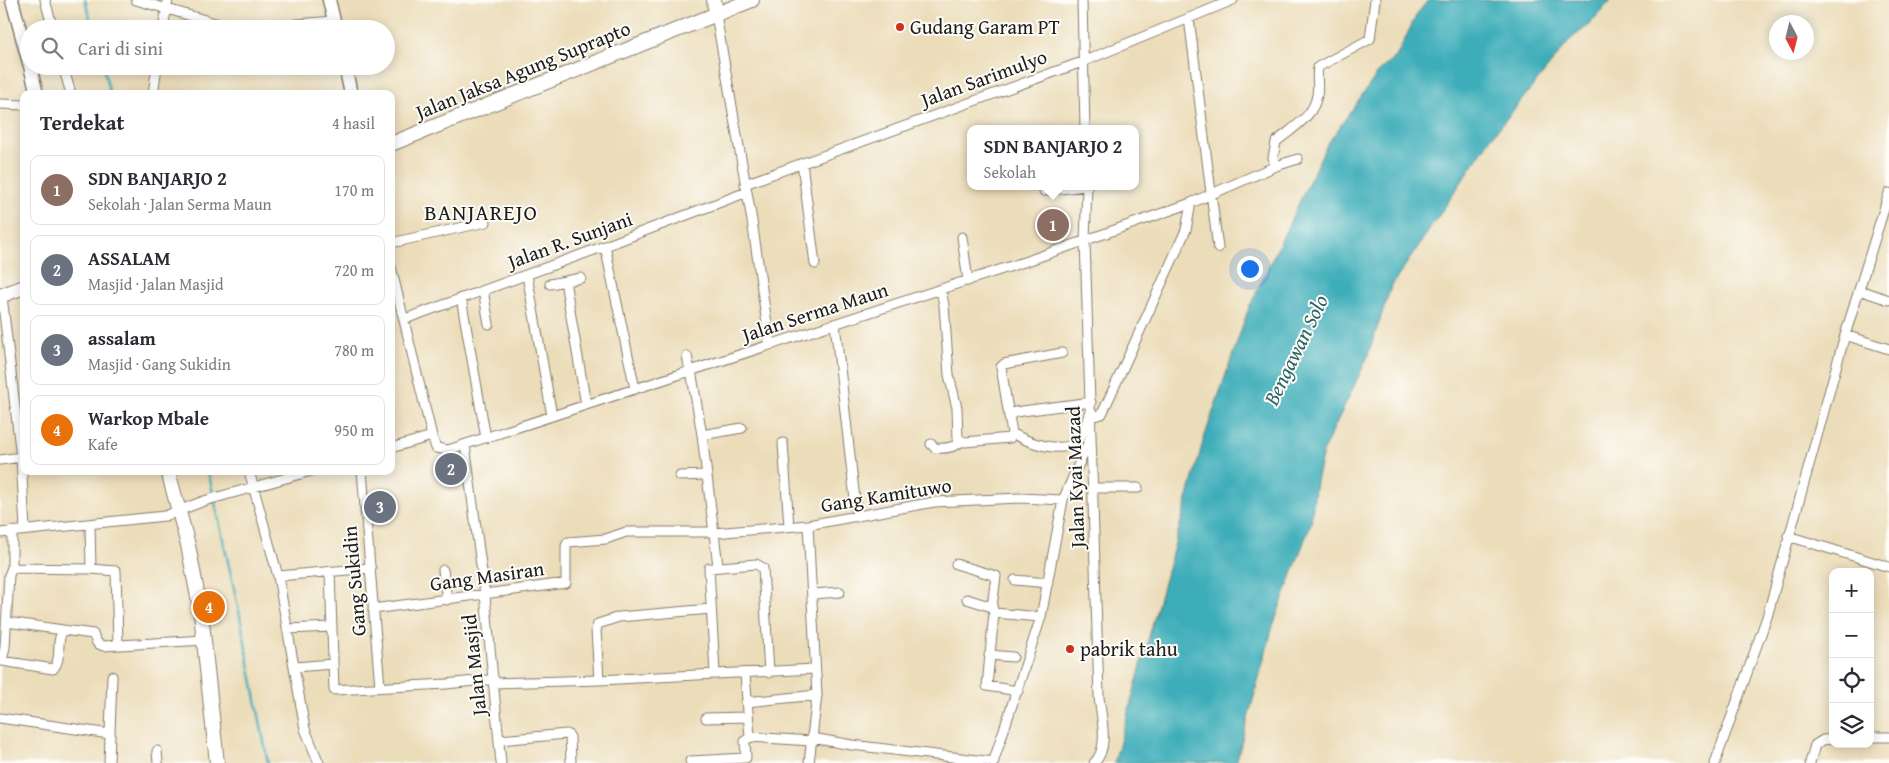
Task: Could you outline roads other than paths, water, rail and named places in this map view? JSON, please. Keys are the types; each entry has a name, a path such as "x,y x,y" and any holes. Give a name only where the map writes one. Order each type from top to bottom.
{"main road":[{"path":"12,0 20,31"},
{"path":"329,0 334,20"},
{"path":"714,0 716,15"},
{"name":"Jalan Jaksa Agung Suprapto","path":"395,142 752,0"},
{"path":"32,75 36,90"},
{"path":"347,75 350,90"},
{"path":"1,296 20,289"},
{"path":"169,475 195,577 205,640 217,763"}],"street":[{"path":"46,0 51,20"},
{"path":"136,0 167,4 211,20"},
{"path":"1082,0 1085,125"},
{"name":"Jalan Sarimulyo","path":"746,188 802,163 1082,62 1233,0"},
{"path":"1276,166 1273,158 1276,142 1294,129 1312,110 1316,102 1318,67 1370,39 1376,0"},
{"path":"164,20 167,4"},
{"path":"716,15 746,188 770,344"},
{"path":"1189,18 1218,248"},
{"path":"66,75 70,90"},
{"path":"154,90 156,75"},
{"path":"0,104 20,105"},
{"name":"Jalan Serma Maun","path":"432,436 439,450 465,445 968,281 1191,203 1276,166 1298,159"},
{"path":"802,163 815,264"},
{"name":"Jalan R. Sunjani","path":"405,319 605,246 746,188"},
{"name":"Jalan Kyai Mazad","path":"1086,190 1085,240 1093,432 1099,680 1103,734 1099,758 1094,763"},
{"path":"1715,763 1767,617 1845,335 1889,193"},
{"path":"1091,407 1094,416 1102,414 1122,374 1186,230 1191,203"},
{"path":"395,242 486,222"},
{"path":"962,237 968,281"},
{"path":"605,246 635,389"},
{"path":"527,275 552,416"},
{"path":"550,284 581,278"},
{"path":"565,281 586,405"},
{"path":"395,282 432,436 395,447"},
{"path":"483,290 489,324"},
{"path":"941,290 944,305 949,375 957,408 958,439 961,442"},
{"path":"1859,290 1889,300"},
{"path":"1,296 20,435"},
{"path":"461,298 486,438"},
{"path":"835,324 857,517"},
{"path":"1845,335 1889,349"},
{"path":"931,444 939,449 952,447 961,442 1010,438 1012,433 1010,416 1001,367 1004,364 1062,353"},
{"path":"687,356 702,435 718,566"},
{"path":"1010,416 1021,411 1091,407"},
{"path":"1012,433 1031,443 1048,447 1074,443 1082,434 1091,407"},
{"path":"702,435 742,428"},
{"path":"690,761 746,758 745,741 750,737 812,739 994,762 1041,617 1063,500 1093,432"},
{"path":"783,442 789,526"},
{"name":"Jalan Masjid","path":"465,445 494,681 501,763"},
{"path":"0,460 20,457"},
{"path":"22,475 25,529"},
{"path":"250,475 278,576 305,730 319,763"},
{"path":"0,533 165,516 178,509 204,500 297,475"},
{"name":"Gang Sukidin","path":"362,475 380,687"},
{"path":"680,476 707,475"},
{"path":"1093,488 1138,488"},
{"name":"Gang Kamituwo","path":"714,532 808,525 934,502 1020,498 1063,500"},
{"path":"90,525 90,569"},
{"path":"808,525 817,695 809,763"},
{"path":"0,672 7,571 12,531"},
{"name":"Gang Masiran","path":"373,609 566,583 566,546 568,542 606,539 626,532 714,532"},
{"path":"1788,536 1889,567"},
{"path":"715,673 708,571 710,566 756,564 763,568 769,673"},
{"path":"956,564 996,576 987,686 1018,691"},
{"path":"278,576 371,568"},
{"path":"7,571 90,569 116,571 118,644"},
{"path":"443,570 447,600"},
{"path":"330,571 334,690 494,681 658,678 715,673 745,674 815,669"},
{"path":"1015,580 1048,583"},
{"path":"813,594 840,592"},
{"path":"966,599 993,610 1041,617"},
{"path":"599,680 596,630 598,624 619,617 711,609"},
{"path":"4,627 63,630 93,634 99,645 205,640"},
{"path":"287,629 332,627"},
{"path":"2,662 53,669 57,664 59,635 63,630"},
{"path":"990,655 1013,657"},
{"path":"294,667 333,664"},
{"path":"745,674 750,737"},
{"path":"109,763 112,676"},
{"path":"746,702 817,695"},
{"path":"706,718 747,717"},
{"path":"0,718 110,734"},
{"path":"500,740 567,734 570,737 571,743 571,763"},
{"path":"1874,737 1889,737"},
{"path":"1810,763 1815,745 1823,740 1829,739"},
{"path":"157,751 158,763"}],"water":[{"name":"Bengawan Solo","path":"1429,0 1611,0 1588,26 1572,38 1491,138 1391,287 1366,361 1324,449 1316,481 1311,523 1273,626 1236,763 1114,763 1204,438 1248,310 1326,146 1380,70 1396,57 1418,12"}],"waterway":[{"path":"85,0 91,20"},
{"path":"105,75 109,90"},
{"path":"209,475 240,616 268,763"}],"place":[{"name":"Gudang Garam PT","path":"900,27"},
{"name":"SDN BANJARJO 2","path":"1053,225"},
{"name":"ASSALAM","path":"451,469"},
{"name":"assalam","path":"380,507"},
{"name":"Warkop Mbale","path":"209,607"},
{"name":"pabrik tahu","path":"1070,649"}],"district":[{"name":"BANJAREJO","path":"481,212"}]}
